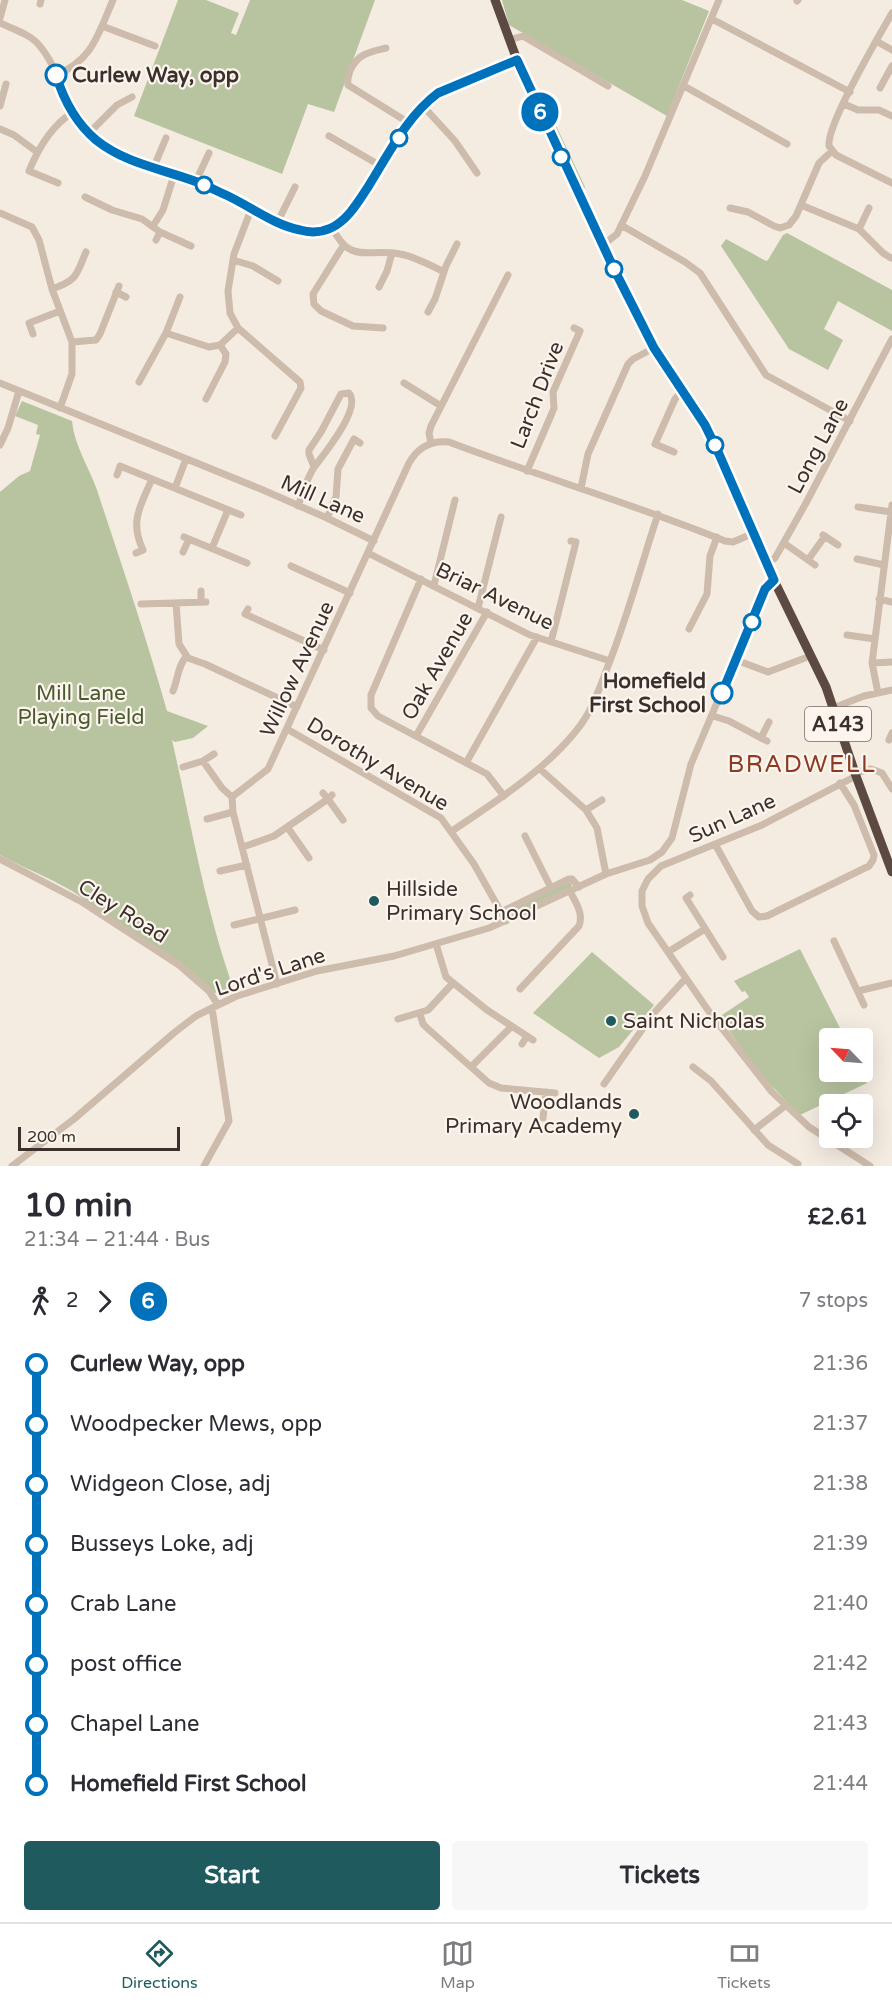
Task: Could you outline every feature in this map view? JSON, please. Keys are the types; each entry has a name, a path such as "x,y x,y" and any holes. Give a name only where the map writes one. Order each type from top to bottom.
{"highway":[{"name":"A143","path":"495,0 517,60 603,245 654,348 705,425 766,564 817,666 892,872"}],"street":[{"path":"0,18 5,0"},
{"path":"56,75 71,69 85,57 113,0"},
{"path":"603,245 614,238 655,156 719,0"},
{"path":"892,13 850,92 829,138 832,152 892,183"},
{"path":"712,19 850,92"},
{"path":"0,23 28,36 39,44 54,67 72,113 88,133 117,153 153,169 196,181 278,221 306,231 325,230 350,213 409,123 438,93 517,60"},
{"path":"102,26 155,46"},
{"path":"509,40 523,36 608,86"},
{"path":"876,41 892,50"},
{"path":"386,48 358,57 348,77 348,85 409,123"},
{"path":"880,88 892,66"},
{"path":"0,106 7,94 6,84"},
{"path":"684,87 787,144"},
{"path":"88,133 126,97"},
{"path":"844,104 858,110 879,110 892,116"},
{"path":"423,106 455,141 477,173"},
{"path":"58,183 26,171 62,119 72,113"},
{"path":"0,129 14,135 37,152"},
{"path":"329,136 381,166"},
{"path":"153,169 166,138"},
{"path":"730,208 748,212 780,228 792,222 818,166 832,152"},
{"path":"196,181 209,153"},
{"path":"461,165 468,161"},
{"path":"153,226 163,210 174,176"},
{"path":"278,221 295,187"},
{"path":"85,197 112,210 142,219 160,232 191,246"},
{"path":"801,205 859,229 891,258"},
{"path":"252,207 233,260 228,303 230,314 238,328 300,382 302,388 275,436"},
{"path":"859,229 869,208"},
{"path":"0,213 20,224 32,227 39,240 52,289 72,342 72,374 60,408"},
{"path":"621,225 700,273 766,375 850,421"},
{"path":"332,227 343,246 357,252 392,253 416,258 444,272"},
{"path":"156,240 160,232"},
{"path":"343,246 313,294 314,304 321,311 353,326 382,328"},
{"path":"428,308 444,272 458,249"},
{"path":"52,289 68,284 75,278 86,252"},
{"path":"378,283 392,253"},
{"path":"233,260 253,266 278,281"},
{"path":"508,275 430,428 431,443 449,442 733,542 754,534"},
{"path":"72,342 96,340 118,289 126,297"},
{"path":"139,382 166,333 180,297"},
{"path":"33,334 29,323 60,310"},
{"path":"166,333 209,347 220,345 238,328"},
{"name":"Larch Drive","path":"527,471 554,408 553,392 579,331"},
{"name":"Long Lane","path":"766,564 775,558 784,543 892,339"},
{"path":"206,399 225,362 226,354 220,345"},
{"path":"581,488 588,454 628,364 633,358 654,348"},
{"name":"Mill Lane","path":"0,383 327,518 374,541 414,456 424,446 431,443"},
{"path":"404,383 441,406"},
{"path":"0,445 8,428 19,391"},
{"path":"674,452 655,444 675,399 682,391"},
{"path":"298,506 314,467 323,459 333,444 353,404 349,393 341,394 311,446 309,454 314,467"},
{"path":"327,518 336,497 338,469 354,440 360,443"},
{"path":"175,488 186,459"},
{"path":"117,475 120,466 241,515"},
{"path":"142,552 137,537 136,518 152,479"},
{"path":"434,585 455,500"},
{"path":"862,506 892,508 872,663 878,693"},
{"path":"212,548 228,510"},
{"path":"452,831 540,769 582,723 592,706 624,627 658,514"},
{"path":"478,608 501,517"},
{"path":"784,543 812,563 823,535 838,545"},
{"path":"689,629 707,594 710,556 717,537"},
{"path":"183,552 186,538 246,562"},
{"name":"Willow Avenue","path":"232,797 235,792 268,769 374,541"},
{"path":"551,642 576,542"},
{"name":"Briar Avenue","path":"368,553 537,637 610,661"},
{"path":"857,559 884,566"},
{"path":"291,566 350,593"},
{"path":"421,579 370,700 371,708 376,714 486,774 504,796"},
{"path":"668,863 662,852 672,838 692,764 765,589 774,580"},
{"path":"141,604 204,602 201,591"},
{"path":"879,599 892,602"},
{"path":"176,603 179,644 186,657 297,707"},
{"name":"Oak Avenue","path":"416,736 487,612"},
{"path":"245,614 324,650"},
{"path":"847,635 875,639"},
{"path":"466,763 537,637"},
{"path":"173,691 178,679 179,667 186,657"},
{"path":"736,660 768,672 805,658"},
{"path":"872,663 892,662"},
{"path":"833,708 892,690"},
{"path":"713,716 729,721 764,740 769,722"},
{"name":"Dorothy Avenue","path":"287,729 436,815 452,831 474,864 506,921"},
{"path":"183,767 203,761 214,754"},
{"path":"203,761 222,788 232,797 233,812 277,984"},
{"path":"540,769 586,810 597,828 606,874"},
{"path":"855,774 871,769 878,771 882,773 892,789"},
{"name":"Sun Lane","path":"668,952 648,923 642,906 644,886 653,873 661,866 782,816 855,774"},
{"path":"715,844 752,910 759,917 767,916 869,866 873,860 874,855 854,805 840,783"},
{"path":"243,847 263,841 288,828 328,796 343,820"},
{"path":"586,810 602,800"},
{"path":"207,819 233,812"},
{"path":"288,828 309,858"},
{"path":"525,836 550,888"},
{"name":"Lord's Lane","path":"12,1166 74,1119 175,1032 215,1006 237,996 317,971 394,956 506,921 606,874 643,864 662,852"},
{"name":"Cley Road","path":"0,859 82,902 179,965 209,991 215,1006"},
{"path":"220,871 247,865"},
{"name":"Lord's Lane","path":"501,912 573,879 579,887"},
{"path":"520,989 581,923 581,914 570,891"},
{"path":"686,898 723,958"},
{"path":"234,925 295,910"},
{"path":"705,929 668,952 722,1030 784,1106 809,1127 870,1166"},
{"path":"834,941 864,1005"},
{"path":"436,944 444,974 511,1027 530,1039 522,1044"},
{"path":"604,1084 654,1014 686,978"},
{"path":"398,1019 420,1014 434,1006 453,983"},
{"path":"858,991 892,983"},
{"path":"204,1166 227,1128 230,1115 215,1006"},
{"path":"420,1014 427,1028 494,1086 555,1093"},
{"path":"471,1067 511,1027"},
{"path":"693,1067 711,1081 754,1130 776,1151 795,1164"},
{"path":"543,1118 546,1092"},
{"path":"754,1130 784,1106"}],"green space":[{"path":"178,0 206,0 239,13 231,33 236,35 250,0 375,0 334,112 308,104 282,174 134,116"},
{"path":"502,0 682,0 709,11 667,116 509,25"},
{"path":"548,116 552,117 585,187 583,191"},
{"path":"787,233 892,290 892,331 838,301 824,329 843,340 828,370 789,349 721,246 726,239 766,261 783,235"},
{"name":"Mill Lane Playing Field","path":"22,401 72,421 76,439 97,490 124,572 167,711 208,726 193,738 175,742 172,740 199,866 234,990 214,993 72,891 0,855 0,492 19,476 30,471 40,435 36,434 38,425 15,416"},
{"path":"570,882 571,887 514,913 505,913"},
{"path":"800,949 840,1028 819,1028 819,1082 867,1083 844,1094 819,1094 819,1106 800,1115 760,1074 719,1017 749,997 734,981"},
{"path":"592,952 654,1005 619,1047 599,1058 533,1013"}],"bus line":[{"name":"6","path":"56,75 72,113 88,133 99,142 142,165 196,181 285,225 312,232 332,227 350,213 409,123 430,99 438,93 517,60 595,230 654,348 705,425 774,580 765,589 722,693"}],"place":[{"name":"Curlew Way, opp","path":"56,75"},
{"name":"Homefield First School","path":"722,693"},
{"name":"Hillside Primary School","path":"374,901"},
{"name":"Saint Nicholas","path":"611,1021"},
{"name":"Woodlands Primary Academy","path":"634,1114"}],"district":[{"name":"BRADWELL","path":"802,764"}]}
